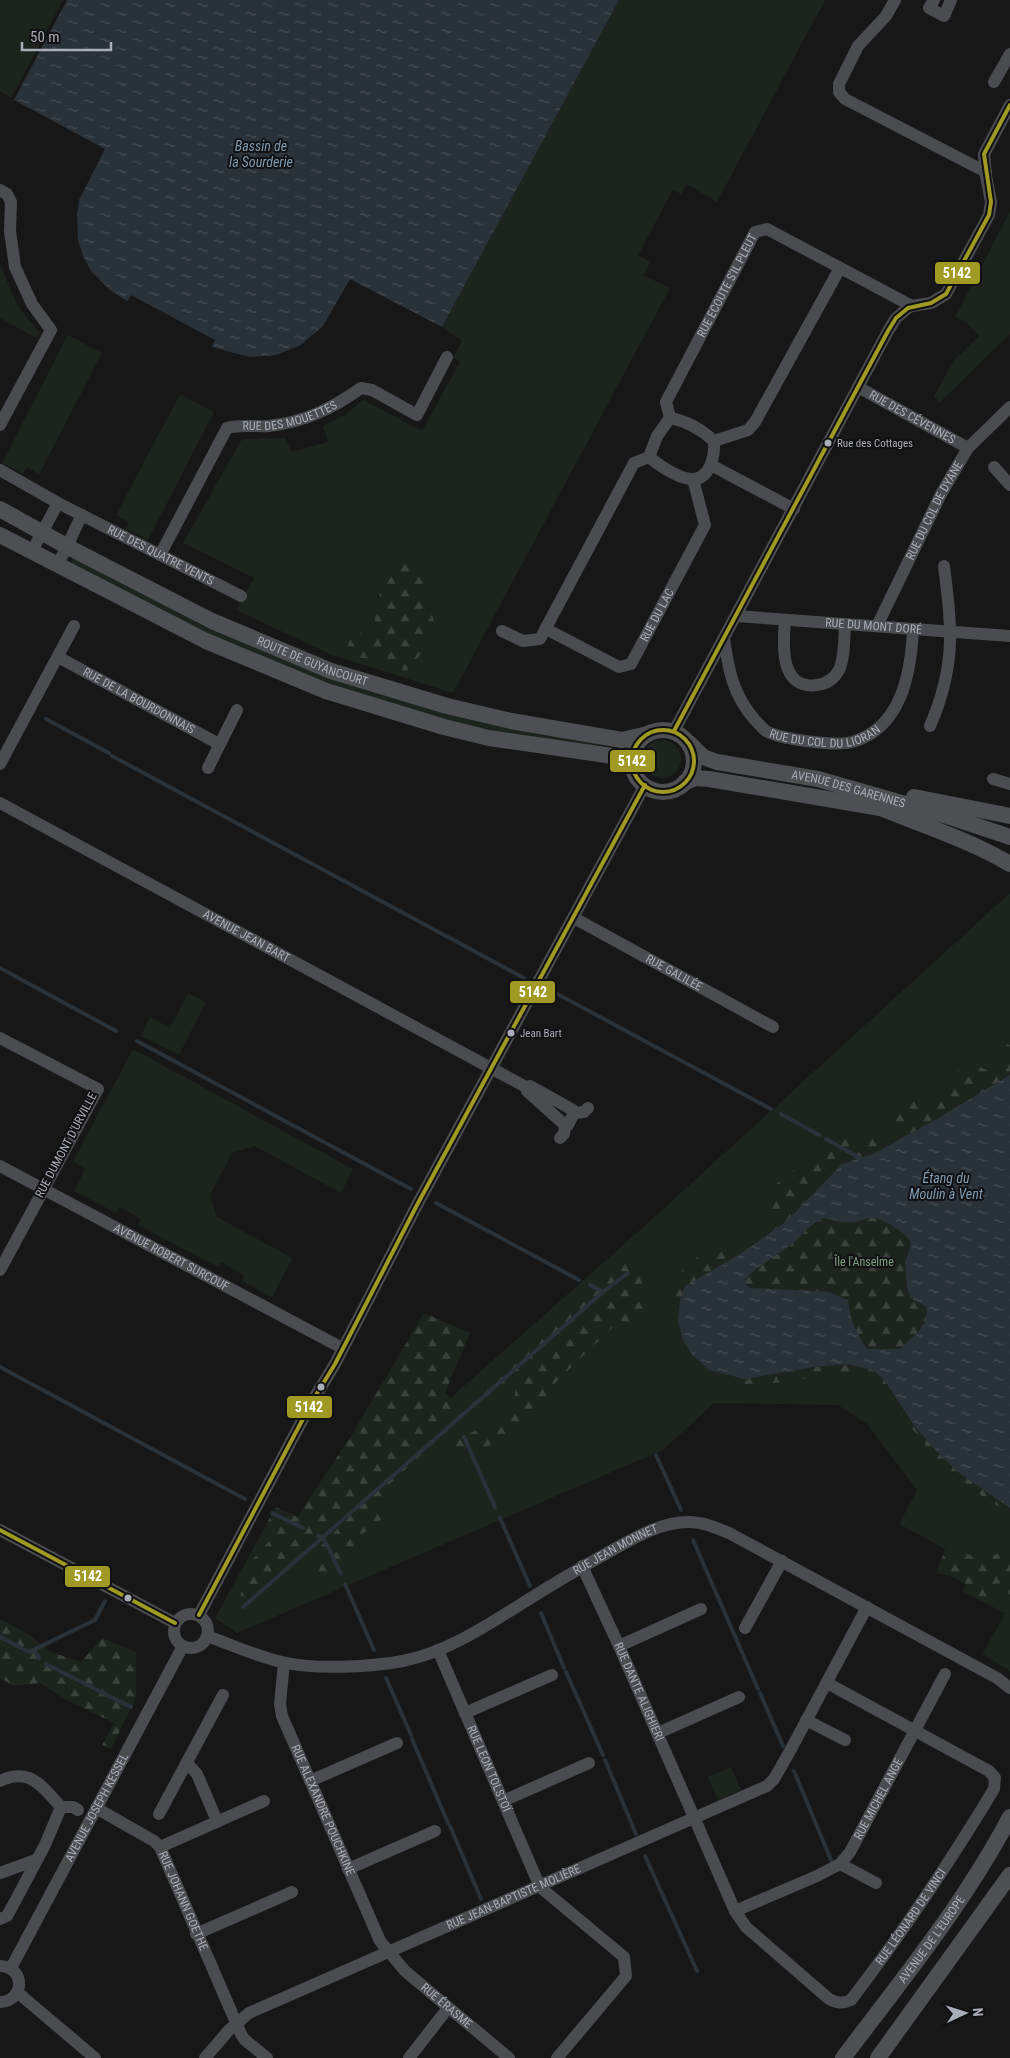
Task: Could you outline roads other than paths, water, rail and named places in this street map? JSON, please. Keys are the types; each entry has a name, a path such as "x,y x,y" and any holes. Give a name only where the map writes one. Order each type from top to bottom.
{"main road":[{"name":"ROUTE DE GUYANCOURT","path":"0,509 43,534 212,621 331,671 447,706 511,722 622,740 648,734"},
{"name":"ROUTE DE GUYANCOURT","path":"0,535 206,641 326,691 444,727 489,738 618,757 628,763 634,770"},
{"path":"656,730 674,731 689,743 693,752 694,763 692,773 686,782 670,791 661,792 645,786 634,770 632,760 634,750 640,741 656,730"},
{"name":"AVENUE DES GARENNES","path":"689,743 703,757 717,762 818,779 947,816 1010,837"},
{"name":"AVENUE DES GARENNES","path":"686,782 696,778 709,779 912,813 1010,844"},
{"path":"818,779 859,785 1010,816"},
{"path":"881,808 991,852 1010,864"},
{"name":"AVENUE DE L'EUROPE","path":"843,2058 943,1925 989,1857 1010,1817"},
{"path":"878,2058 1010,1876"}],"street":[{"path":"895,0 886,16 858,46 839,84 839,92 845,99 986,172"},
{"path":"934,0 930,8 944,16 951,0"},
{"path":"994,82 1010,54"},
{"path":"674,731 896,318 912,306 931,303 946,294 988,214 991,202 984,154 1010,105"},
{"path":"0,190 7,194 11,202 10,231 15,267 32,304 51,330 0,425"},
{"name":"RUE ECOUTE S'IL PLEUT","path":"670,418 666,402 755,232 767,229 912,306"},
{"path":"714,442 748,430 755,422 840,268"},
{"name":"RUE DES MOUETTES","path":"160,555 227,428 235,426 268,426 310,418 340,403 361,388 372,390 417,415 447,357"},
{"name":"RUE DES CÉVENNES","path":"858,387 968,448"},
{"name":"RUE DU COL DE DYANE","path":"877,626 941,494 968,448 1010,408"},
{"path":"502,631 523,641 540,639 634,463 649,456 657,436 670,418 681,420 707,434 714,442 714,457 711,465 705,472 693,479 658,464 649,456"},
{"path":"711,465 794,509"},
{"path":"994,467 1010,485"},
{"name":"RUE DES QUATRE VENTS","path":"0,470 58,503 241,596"},
{"name":"RUE DU LAC","path":"546,629 619,667 631,664 705,524 693,479"},
{"path":"32,551 43,534 58,503"},
{"path":"57,565 68,547 72,534 82,515"},
{"path":"930,726 942,693 951,647 944,566"},
{"name":"RUE DU MONT DORÉ","path":"736,616 1010,636"},
{"path":"785,620 784,659 786,669 793,678 802,684 812,685 824,684 838,672 842,662 845,624"},
{"path":"0,764 74,626"},
{"name":"RUE DU COL DU LIORAN","path":"724,639 733,687 742,703 765,730 780,736 838,744 852,742 867,736 892,713 901,698 907,680 912,658 913,629"},
{"name":"RUE DE LA BOURDONNAIS","path":"58,657 219,744"},
{"path":"208,768 237,710"},
{"path":"993,779 1009,781"},
{"path":"199,1615 417,1205 645,786"},
{"name":"AVENUE JEAN BART","path":"0,803 526,1087"},
{"name":"RUE GALILÉE","path":"574,918 773,1027"},
{"name":"RUE DUMONT D'URVILLE","path":"0,1038 98,1090 0,1270"},
{"path":"565,1126 527,1091 526,1087 530,1086 573,1110 574,1113"},
{"path":"574,1113 584,1112 588,1108"},
{"path":"560,1138 564,1134 565,1126 568,1125 574,1113"},
{"name":"AVENUE ROBERT SURCOUF","path":"0,1166 342,1348"},
{"name":"RUE JEAN MONNET","path":"208,1636 252,1654 284,1663 343,1666 404,1661 438,1650 490,1624 582,1566 635,1537 658,1527 690,1522 711,1526 729,1533 997,1678 1010,1688"},
{"path":"0,1530 175,1623"},
{"path":"745,1628 782,1561"},
{"name":"RUE DANTE ALIGHIERI","path":"582,1566 695,1817"},
{"name":"RUE JEAN-BAPTISTE MOLIÈRE","path":"205,2058 249,2013 767,1786 782,1764 867,1607"},
{"path":"619,1646 701,1609"},
{"path":"185,1614 199,1615 207,1624 208,1636 196,1648 183,1646 175,1639 173,1634 175,1623 185,1614"},
{"name":"AVENUE JOSEPH KESSEL","path":"5,1967 96,1808 183,1646"},
{"name":"RUE LEON TOLSTOÏ","path":"438,1650 540,1887"},
{"name":"RUE ALEXANDRE POUCHKINE","path":"284,1663 280,1704 282,1716 380,1941 388,1952"},
{"name":"RUE MICHEL ANGE","path":"735,1911 817,1876 840,1864 850,1852 945,1674"},
{"path":"465,1713 552,1675"},
{"name":"RUE LÉONARD DE VINCI","path":"695,1817 735,1911 746,1927 829,1999 836,2003 846,2003 851,2000 926,1897 994,1789 995,1778 989,1771 827,1683"},
{"path":"159,1814 223,1695"},
{"path":"658,1733 739,1697"},
{"path":"806,1720 845,1740"},
{"path":"310,1781 397,1743"},
{"path":"187,1762 197,1774 217,1821"},
{"path":"503,1802 589,1763"},
{"path":"0,1781 16,1775 27,1777 45,1789 61,1806 73,1807 78,1810"},
{"path":"160,1846 264,1801"},
{"path":"0,1918 7,1916 45,1845 61,1806"},
{"name":"RUE JOHANN GOETHE","path":"96,1808 160,1846 196,1934 244,2039 267,2058"},
{"path":"348,1869 435,1831"},
{"path":"0,1873 36,1860"},
{"path":"840,1864 876,1883"},
{"path":"540,1887 624,1957 626,1976 557,2058"},
{"path":"196,1934 292,1892"},
{"name":"RUE ÉRASME","path":"388,1952 405,1971 509,2058"},
{"path":"0,2002 9,2000 17,1992 19,1982 15,1972 5,1967"},
{"path":"17,1992 95,2058"},
{"path":"409,2058 448,2008"}],"water":[{"name":"Bassin de la Sourderie","path":"67,0 619,0 442,327 350,279 323,326 301,345 276,355 249,357 212,347 215,340 131,295 127,301 110,290 91,271 83,256 78,240 77,214 79,200 105,149 14,100"},
{"name":"Étang du Moulin à Vent","path":"1010,1075 1010,1508 958,1472 937,1452 914,1425 885,1381 873,1370 847,1364 814,1367 745,1379 709,1370 693,1356 683,1340 678,1321 680,1301 685,1286 739,1255 788,1220 842,1164 873,1154 935,1120","holes":["824,1218 843,1222 857,1222 869,1218 882,1220 904,1234 911,1242 905,1261 907,1288 911,1298 926,1306 927,1313 920,1330 901,1349 867,1349 854,1326 848,1300 829,1292 751,1288 746,1285 745,1279 756,1269 793,1243 816,1222"]}],"waterway":[{"path":"46,719 109,753"},
{"path":"112,756 524,978"},
{"path":"0,968 116,1031"},
{"path":"550,990 771,1109"},
{"path":"137,1041 411,1189"},
{"path":"781,1114 819,1135"},
{"path":"826,1139 863,1160"},
{"path":"436,1203 579,1280"},
{"path":"318,1536 323,1537 603,1292 628,1273"},
{"path":"590,1285 603,1292"},
{"path":"0,1367 245,1499"},
{"path":"464,1437 495,1507"},
{"path":"656,1455 681,1510"},
{"path":"272,1513 303,1528"},
{"path":"500,1518 530,1586"},
{"path":"323,1537 341,1574"},
{"path":"243,1607 322,1538"},
{"path":"693,1540 720,1602"},
{"path":"345,1584 374,1650"},
{"path":"0,1637 29,1652 95,1620 105,1601"},
{"path":"721,1604 758,1689"},
{"path":"541,1613 564,1668"},
{"path":"34,1650 39,1658"},
{"path":"46,1664 131,1707"},
{"path":"566,1672 603,1755"},
{"path":"386,1678 411,1735"},
{"path":"760,1693 783,1746"},
{"path":"412,1739 448,1823"},
{"path":"605,1760 636,1834"},
{"path":"794,1771 831,1860"},
{"path":"450,1826 481,1899"},
{"path":"645,1856 697,1971"}],"place":[{"name":"Rue des Cottages","path":"828,443"},
{"name":"Jean Bart","path":"511,1033"}],"park label":[{"name":"Île l'Anselme","path":"864,1262"}]}
